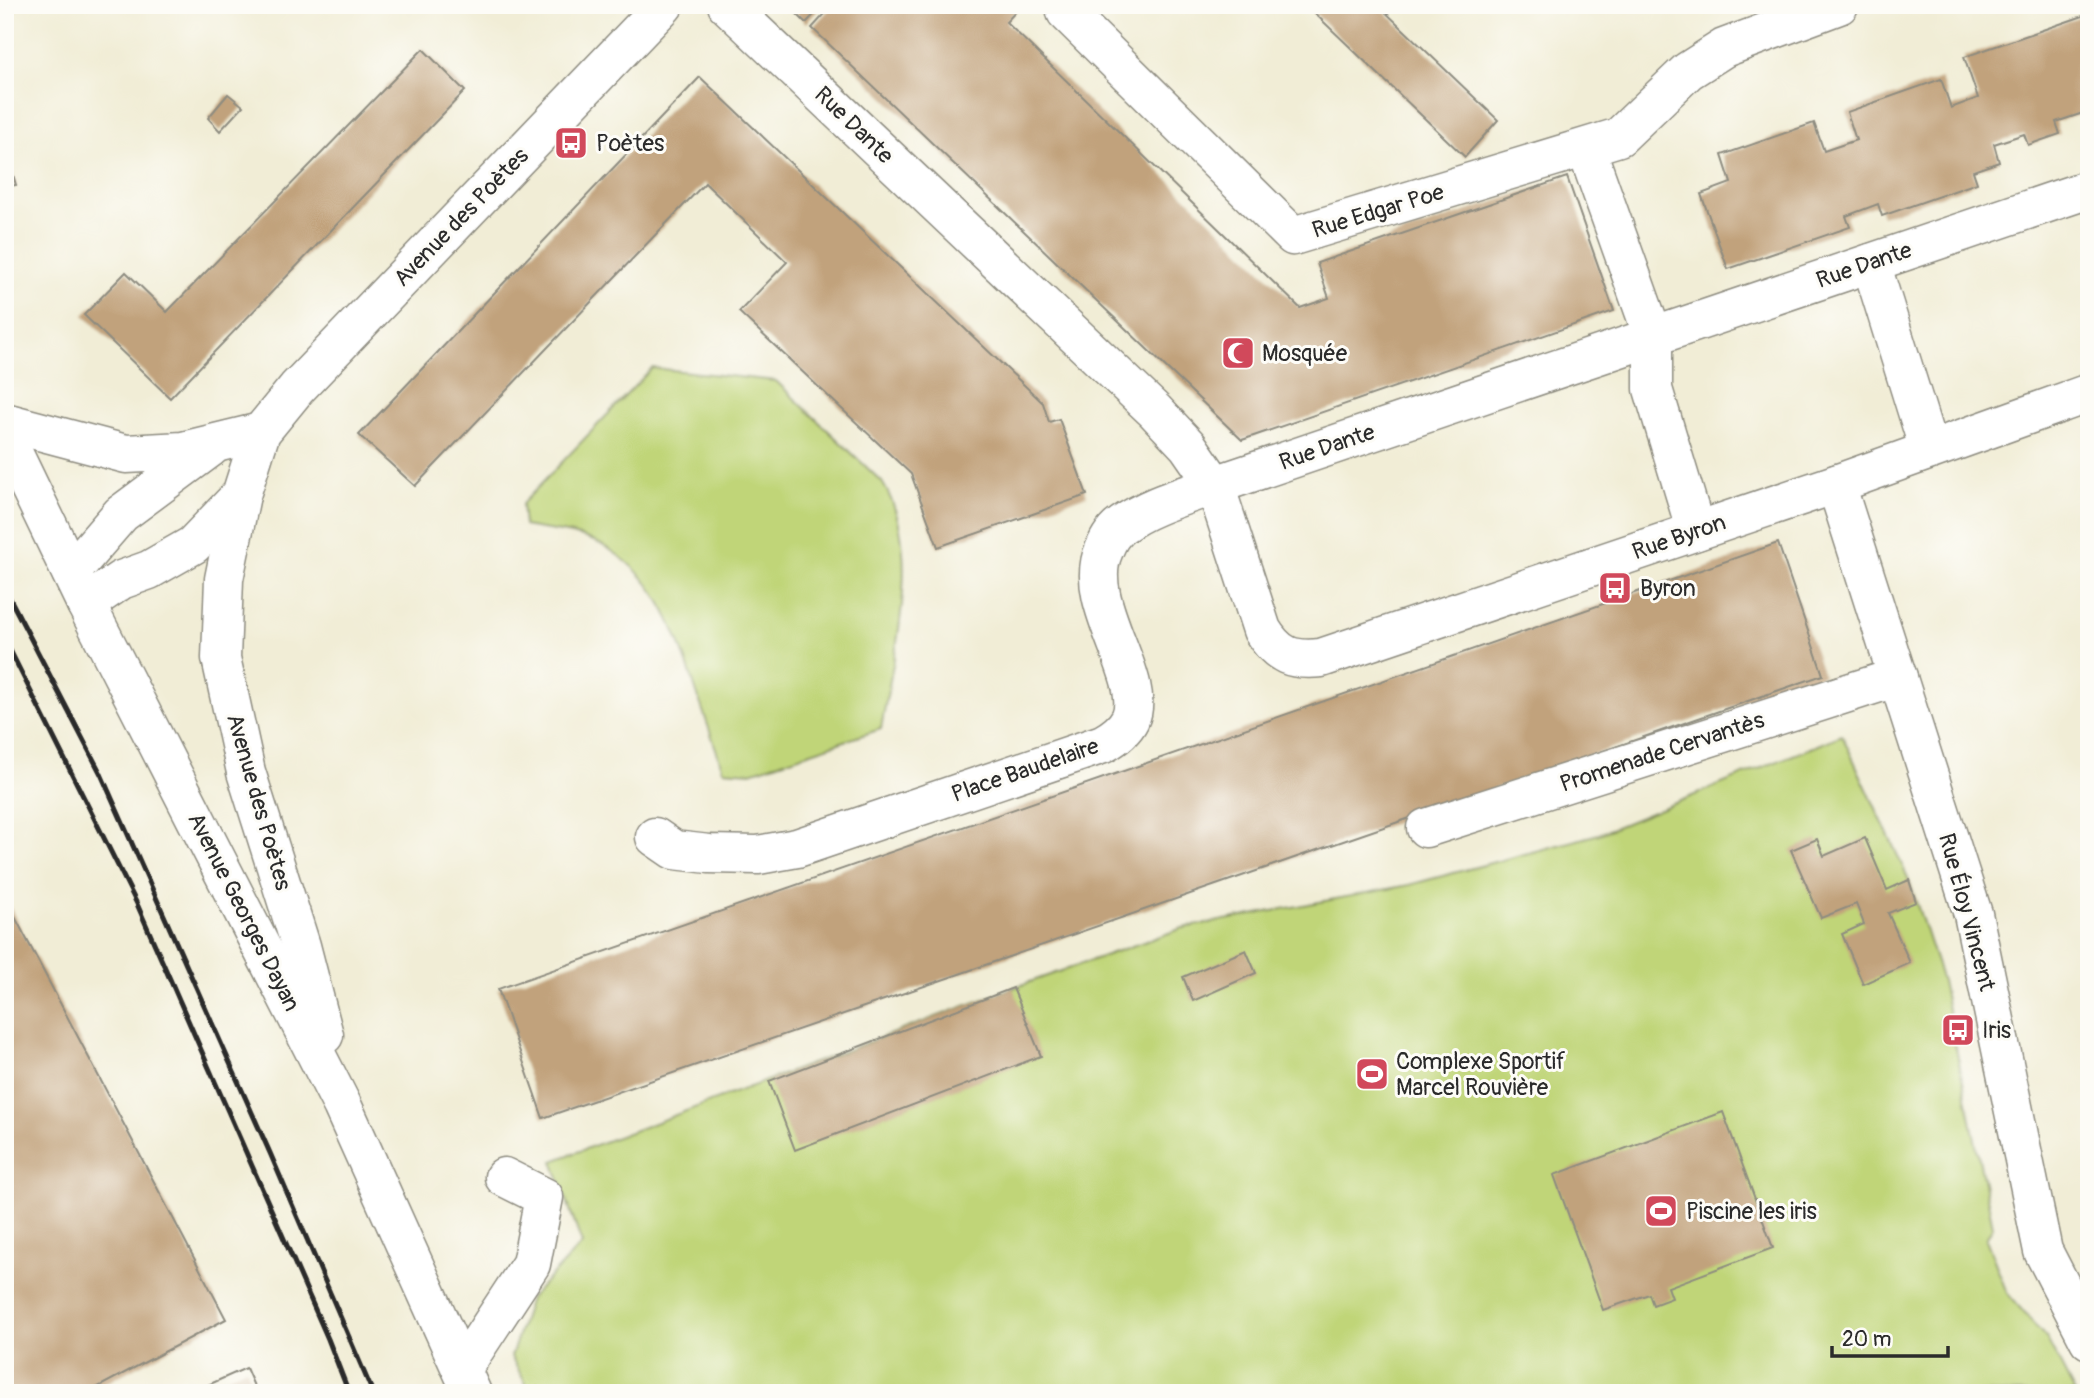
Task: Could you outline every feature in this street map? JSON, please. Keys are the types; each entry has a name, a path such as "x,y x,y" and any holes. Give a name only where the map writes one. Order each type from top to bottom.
{"street":[{"name":"Avenue des Poètes","path":"342,1105 301,946 246,772 221,658 224,579 241,495 261,432 297,388 664,5"},
{"name":"Rue Dante","path":"727,5 1155,411 1188,446 1215,485 2089,189"},
{"name":"Rue Edgar Poe","path":"1073,5 1066,12 1293,236 1586,148"},
{"path":"1696,531 1653,389 1653,335 1586,148 1619,137 1688,71 1724,48 1839,5"},
{"path":"1871,264 1929,450"},
{"name":"Rue Byron","path":"1215,485 1262,630 1271,645 1282,654 1302,660 1321,657 1836,484 2089,393"},
{"path":"5,422 126,454 183,452 261,432"},
{"name":"Avenue Georges Dayan","path":"5,436 79,588 342,1105 467,1381"},
{"path":"79,588 121,514 217,443"},
{"name":"Rue Éloy Vincent","path":"1836,484 1973,914 2043,1251 2089,1340"},
{"name":"Place Baudelaire","path":"655,837 674,850 709,854 758,855 797,848 1103,744 1119,735 1130,718 1133,701 1100,596 1100,558 1109,538 1121,525 1156,507 1215,485"},
{"name":"Avenue des Poètes","path":"79,588 121,580 149,570 193,545 241,495"},
{"name":"Promenade Cervantès","path":"1426,828 1898,677"},
{"path":"467,1381 531,1264 544,1197 504,1177"}],"green space":[{"path":"652,368 776,381 882,482 895,509 902,538 904,570 898,636 881,729 751,772 723,770 678,638 649,586 621,557 602,545 574,535 524,526 522,504"},
{"name":"Complexe Sportif Marcel Rouvière","path":"1842,735 1909,880 1942,981 1993,1226 1986,1239 2007,1293 2047,1339 2075,1393 531,1393 511,1357 530,1298 582,1244 553,1161 1013,988 1183,928 1409,885 1599,834"}],"building":[{"path":"793,5 823,5 806,23 791,8"},
{"path":"833,5 1022,5 1006,22 1300,308 1329,298 1317,263 1567,177 1614,311 1242,440 812,28"},
{"path":"1306,5 1378,5 1498,120 1465,157"},
{"path":"2089,14 2089,120 2086,112 2056,122 2060,134 2028,145 2024,134 1994,144 1999,162 1973,171 1977,183 1882,216 1878,204 1846,216 1850,227 1728,269 1701,194 1731,183 1722,155 1814,123 1824,151 1856,140 1847,112 1941,79 1951,108 1978,98 1964,57"},
{"path":"423,49 465,91 170,398 84,315 126,272 167,312"},
{"path":"700,77 1043,403 1049,422 1059,419 1087,495 938,547 911,474 739,312 787,262 705,183 415,486 359,435"},
{"path":"228,94 243,106 220,131 208,118"},
{"path":"5,147 16,185 5,187"},
{"path":"1778,543 1823,675 543,1118 498,989"},
{"path":"1865,838 1887,890 1909,880 1916,902 1888,913 1910,963 1863,984 1842,934 1864,924 1856,904 1821,918 1791,850 1817,839 1824,856"},
{"path":"5,898 226,1319 87,1393 5,1393"},
{"path":"1246,950 1256,973 1193,1001 1183,977"},
{"path":"1013,988 1041,1056 795,1150 769,1081"},
{"path":"1723,1112 1773,1248 1668,1287 1672,1298 1653,1305 1649,1294 1603,1310 1554,1175"},
{"path":"246,1368 257,1393 190,1393"}],"railway":[{"path":"5,589 101,774 270,1153 373,1393"},
{"path":"5,640 137,904 328,1339 349,1393"}],"place":[{"name":"Poètes","path":"571,143"},
{"name":"Mosquée","path":"1238,353"},
{"name":"Byron","path":"1615,588"},
{"name":"Iris","path":"1958,1030"},
{"name":"Complexe Sportif Marcel Rouvière","path":"1372,1074"},
{"name":"Piscine les iris","path":"1661,1211"}]}
